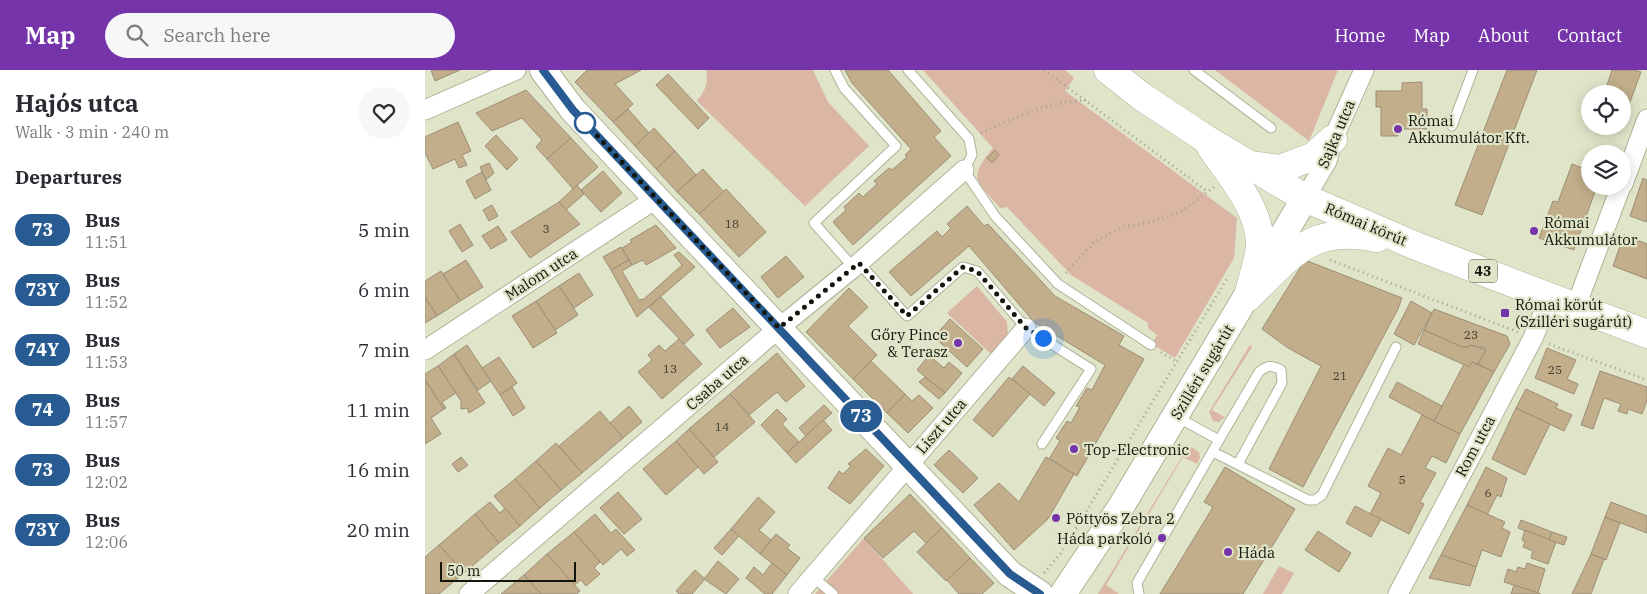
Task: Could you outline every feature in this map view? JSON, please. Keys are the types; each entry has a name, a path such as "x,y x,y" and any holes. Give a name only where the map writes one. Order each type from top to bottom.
{"main road":[{"path":"543,70 573,110 907,466 1010,574 1037,592"},
{"name":"Római körút","path":"1108,70 1141,96 1206,139 1305,198 1415,246 1647,334"},
{"path":"1206,139 1250,206 1258,222 1260,246 1248,297"},
{"path":"1247,165 1280,169 1314,156 1333,139"},
{"name":"Szilléri sugárút","path":"1063,594 1122,505 1248,297 1305,198"},
{"path":"1248,297 1290,254 1305,244 1333,235 1355,234 1415,246"}],"street":[{"path":"425,110 516,70"},
{"name":"Sajka utca","path":"1305,198 1327,161 1333,139 1364,70"},
{"path":"1631,161 1647,119"},
{"name":"Csaba utca","path":"469,594 779,328 857,266 964,170"},
{"path":"1576,306 1618,195"},
{"name":"Malom utca","path":"425,350 657,198"},
{"name":"Rom utca","path":"1398,594 1533,338 1550,297"},
{"name":"Liszt utca","path":"798,594 1026,328"}],"lane":[{"path":"835,70 844,88 896,146 814,224 907,316 963,267 977,271 1026,328 1091,369 1042,444"},
{"path":"908,70 969,139 972,155 964,170 995,216 1058,284 1151,345"},
{"path":"1194,70 1271,128"},
{"path":"1452,126 1473,70"},
{"path":"1213,452 1309,500 1315,500 1322,495 1396,347"},
{"path":"1139,594 1137,583 1259,372 1265,366 1274,366 1281,370 1283,376 1279,391 1238,464"},
{"path":"1175,416 1219,440"},
{"path":"813,577 833,594"}],"path":[{"path":"1044,70 1208,192"},
{"path":"969,139 1016,116 1048,105 1086,100"},
{"path":"1058,284 1094,242 1123,227 1152,222 1181,212 1215,187"},
{"path":"1305,244 1331,260 1647,380"},
{"path":"1037,592 1047,568 1061,553 1233,270"},
{"path":"1151,345 1177,362"}],"shaded area":[{"path":"706,70 813,70 828,102 869,146 805,206 697,101 706,87"},
{"path":"923,70 1065,70 1074,78 1065,91 1237,218 1234,258 1175,358 1152,344 1157,335 1148,328 1148,323 1071,275 1007,207 1000,208 985,191 980,185 977,173 993,148"},
{"path":"1215,70 1338,70 1309,141"},
{"path":"977,286 1007,322 1008,336 991,354 947,313"},
{"path":"1250,345 1252,347 1212,410 1225,417 1219,422 1213,421 1209,412"},
{"path":"1188,447 1199,452 1200,458 1197,464 1183,457 1106,585 1119,594 1098,594"},
{"path":"864,538 913,594 815,594"},
{"path":"1279,566 1294,573 1282,594 1263,594"}],"building":[{"path":"431,70 460,70 435,81"},
{"path":"587,70 641,70 615,84 633,104 613,122 575,82"},
{"path":"845,70 888,70 941,131 934,137 951,156 853,245 833,222 846,210 844,207 859,193 863,197 877,184 874,181 889,168 892,170 907,157 905,155 911,149 852,83"},
{"path":"1507,70 1537,70 1482,215 1455,205"},
{"path":"1612,70 1635,70 1641,72 1631,99 1631,85 1607,85"},
{"path":"668,74 709,118 698,129 656,85"},
{"path":"1422,82 1422,109 1427,109 1427,129 1397,129 1398,136 1381,136 1381,107 1376,107 1376,91 1402,91 1402,83"},
{"path":"526,90 571,138 547,159 536,147 542,140 522,118 492,131 476,113"},
{"path":"628,109 649,133 635,146 613,122"},
{"path":"458,122 471,151 462,155 467,165 459,168 455,159 433,169 425,153 425,137"},
{"path":"654,128 675,151 656,169 635,146"},
{"path":"496,135 518,159 507,170 485,146"},
{"path":"571,138 598,167 573,189 547,159"},
{"path":"995,150 999,155 992,163 987,158"},
{"path":"675,151 696,175 677,192 656,169"},
{"path":"489,163 494,173 486,180 480,167"},
{"path":"1572,164 1581,168 1581,195 1594,195 1574,250 1539,238 1553,201 1558,202"},
{"path":"703,169 724,192 699,214 677,192"},
{"path":"603,171 622,193 601,212 581,190"},
{"path":"482,172 491,190 475,199 466,181"},
{"path":"1643,178 1647,180 1647,222 1630,216"},
{"path":"577,185 584,194 566,210 559,202"},
{"path":"726,189 766,232 739,257 699,214"},
{"path":"559,202 580,224 530,258 511,232"},
{"path":"492,205 498,216 489,221 483,210"},
{"path":"967,206 984,226 988,224 1055,296 1124,336 1119,345 1144,359 1077,476 1049,459 1060,441 1056,438 1067,421 1071,423 1080,407 1076,406 1087,388 1092,390 1105,365 1034,322 969,246 911,296 889,272 937,231 942,237 951,228 947,224"},
{"path":"460,224 473,245 462,252 449,231"},
{"path":"656,225 676,248 646,265 643,260 632,265 622,248 632,242 630,240"},
{"path":"498,226 507,240 491,249 482,236"},
{"path":"1624,235 1647,244 1647,279 1613,266"},
{"path":"621,247 629,260 611,270 603,257"},
{"path":"679,252 695,267 637,317 611,270 629,260 632,265 622,271 639,300 644,299 682,265 674,255"},
{"path":"786,256 804,277 778,298 761,277"},
{"path":"466,260 483,287 460,301 443,274"},
{"path":"1305,260 1402,298 1398,309 1303,487 1269,469 1321,366 1288,348 1262,329"},
{"path":"441,271 460,301 437,316 425,297 425,281"},
{"path":"579,273 593,295 574,308 559,286"},
{"path":"559,286 578,315 555,330 536,301"},
{"path":"849,288 868,307 848,326 877,355 853,379 806,332"},
{"path":"425,297 437,316 425,323"},
{"path":"661,297 694,335 684,344 649,307"},
{"path":"536,301 557,333 533,348 512,316"},
{"path":"1411,301 1432,313 1414,345 1394,334"},
{"path":"733,308 750,327 720,348 706,330"},
{"path":"1434,309 1507,336 1510,344 1494,372 1478,364 1485,348 1470,345 1469,347 1462,347 1424,330"},
{"name":"Gőry Pince & Terasz","path":"950,319 983,349 967,367 934,337"},
{"path":"1424,330 1462,347 1469,347 1470,345 1486,350 1478,364 1472,362 1469,367 1418,344"},
{"path":"679,339 702,364 662,399 638,372 652,360 648,355 659,345 665,351"},
{"path":"467,345 491,381 478,390 454,354"},
{"path":"1547,348 1576,360 1567,379 1578,384 1574,394 1535,378"},
{"path":"777,353 805,386 786,402 777,392 749,415 730,394"},
{"path":"454,354 485,403 469,413 467,408 461,409 461,401 438,366"},
{"path":"929,355 944,368 949,362 962,373 945,393 917,370"},
{"path":"499,357 517,383 500,395 482,368"},
{"path":"871,361 905,394 887,413 853,379"},
{"path":"1472,362 1494,372 1460,434 1434,421 1464,364 1469,367"},
{"path":"438,366 456,393 442,402 446,408 444,409 425,380 425,374"},
{"path":"1023,366 1055,393 1044,406 1012,379"},
{"path":"1600,371 1647,387 1647,400 1642,414 1628,409 1627,414 1618,411 1621,404 1604,398 1593,429 1581,425"},
{"path":"925,377 945,393 939,399 919,382"},
{"path":"1009,377 1030,394 993,437 973,420"},
{"path":"425,380 444,409 431,418 441,434 425,444"},
{"path":"1397,382 1442,406 1434,421 1389,397"},
{"path":"512,387 525,408 513,416 500,395"},
{"path":"1526,389 1558,404 1556,408 1572,415 1564,431 1516,408"},
{"path":"730,394 755,422 714,457 689,429"},
{"path":"905,394 912,401 919,395 933,408 908,433 887,413"},
{"path":"824,405 832,413 806,436 799,428"},
{"path":"629,406 642,422 623,438 610,423"},
{"path":"1516,408 1550,424 1525,475 1492,459"},
{"path":"777,409 787,419 782,424 799,442 787,453 761,425"},
{"path":"600,411 623,438 582,473 559,446"},
{"path":"1422,415 1460,434 1446,463 1432,456 1425,468 1436,473 1420,502 1424,504 1409,534 1370,514 1381,493 1368,486 1388,448 1401,455"},
{"path":"823,420 832,430 796,463 787,453"},
{"path":"689,429 718,462 704,474 676,441"},
{"path":"676,441 698,467 666,495 643,469"},
{"path":"556,443 582,473 561,490 536,461"},
{"path":"866,449 884,466 850,504 828,488 839,471 843,474 851,466 848,464"},
{"path":"949,450 978,478 963,493 934,465"},
{"path":"461,457 468,465 458,472 452,464"},
{"path":"1046,457 1074,474 1048,519 1014,550 974,505 999,483 1019,502"},
{"path":"536,461 561,490 540,508 515,479"},
{"name":"Háda","path":"1225,467 1295,509 1243,594 1160,594 1213,507 1204,502"},
{"path":"1486,467 1507,478 1501,497 1497,495 1487,515 1467,505"},
{"path":"515,479 540,508 520,526 494,496"},
{"path":"618,492 642,519 624,534 600,508"},
{"path":"910,494 942,528 926,543 914,531 883,558 864,538"},
{"path":"758,497 775,512 759,530 771,540 760,554 731,529"},
{"path":"490,502 500,513 505,508 520,526 499,543 475,514"},
{"path":"1611,502 1647,516 1647,533 1605,517"},
{"path":"1467,505 1505,522 1502,528 1510,532 1501,557 1482,550 1476,567 1441,555"},
{"path":"1355,506 1381,519 1371,537 1346,523"},
{"path":"475,514 499,543 464,573 439,545"},
{"path":"595,514 611,533 616,529 635,550 627,556 621,549 603,565 574,532"},
{"path":"1605,517 1620,523 1606,560 1591,554"},
{"path":"1521,520 1552,532 1549,540 1518,528"},
{"path":"942,528 970,558 946,581 917,552"},
{"path":"731,529 739,536 722,555 714,548"},
{"path":"1525,530 1556,542 1548,564 1531,558 1533,551 1523,547 1525,542 1522,540"},
{"path":"1318,531 1351,553 1339,572 1305,550"},
{"path":"574,532 600,562 594,568 600,574 586,586 581,580 574,585 547,554"},
{"path":"1552,532 1567,537 1564,545 1549,540"},
{"path":"776,534 790,545 787,548 800,558 787,575 760,554"},
{"path":"439,545 464,573 439,594 425,594 425,557"},
{"path":"547,554 580,591 577,594 541,594 524,575"},
{"path":"1591,554 1604,559 1591,594 1572,594"},
{"path":"1441,555 1476,567 1470,586 1429,578"},
{"path":"970,558 994,583 982,594 959,594 947,580"},
{"path":"718,561 739,579 726,594 704,579"},
{"path":"772,563 787,575 772,594 765,594 746,578 754,567 763,575"},
{"path":"1527,563 1545,569 1538,593 1504,582 1508,569 1516,572 1518,567 1525,569"},
{"path":"695,570 705,579 692,594 679,594 676,591"},
{"path":"524,575 541,594 501,594"},
{"path":"1514,585 1541,594 1511,594"}],"bus line":[{"name":"73","path":"543,70 573,110 907,466 1010,574 1040,594"}],"place":[{"name":"Római Akkumulátor Kft.","path":"1398,129"},
{"name":"Római Akkumulátor","path":"1534,231"},
{"name":"Római körút (Szilléri sugárút)","path":"1505,313"},
{"name":"Gőry Pince & Terasz","path":"958,343"},
{"name":"Top-Electronic","path":"1074,449"},
{"name":"Pöttyös Zebra 2","path":"1056,518"},
{"name":"Háda parkoló","path":"1162,538"},
{"name":"Háda","path":"1228,552"}],"route":[{"path":"585,123 779,328 859,263 907,316 963,267 977,271 1026,328 1043,338"}]}
